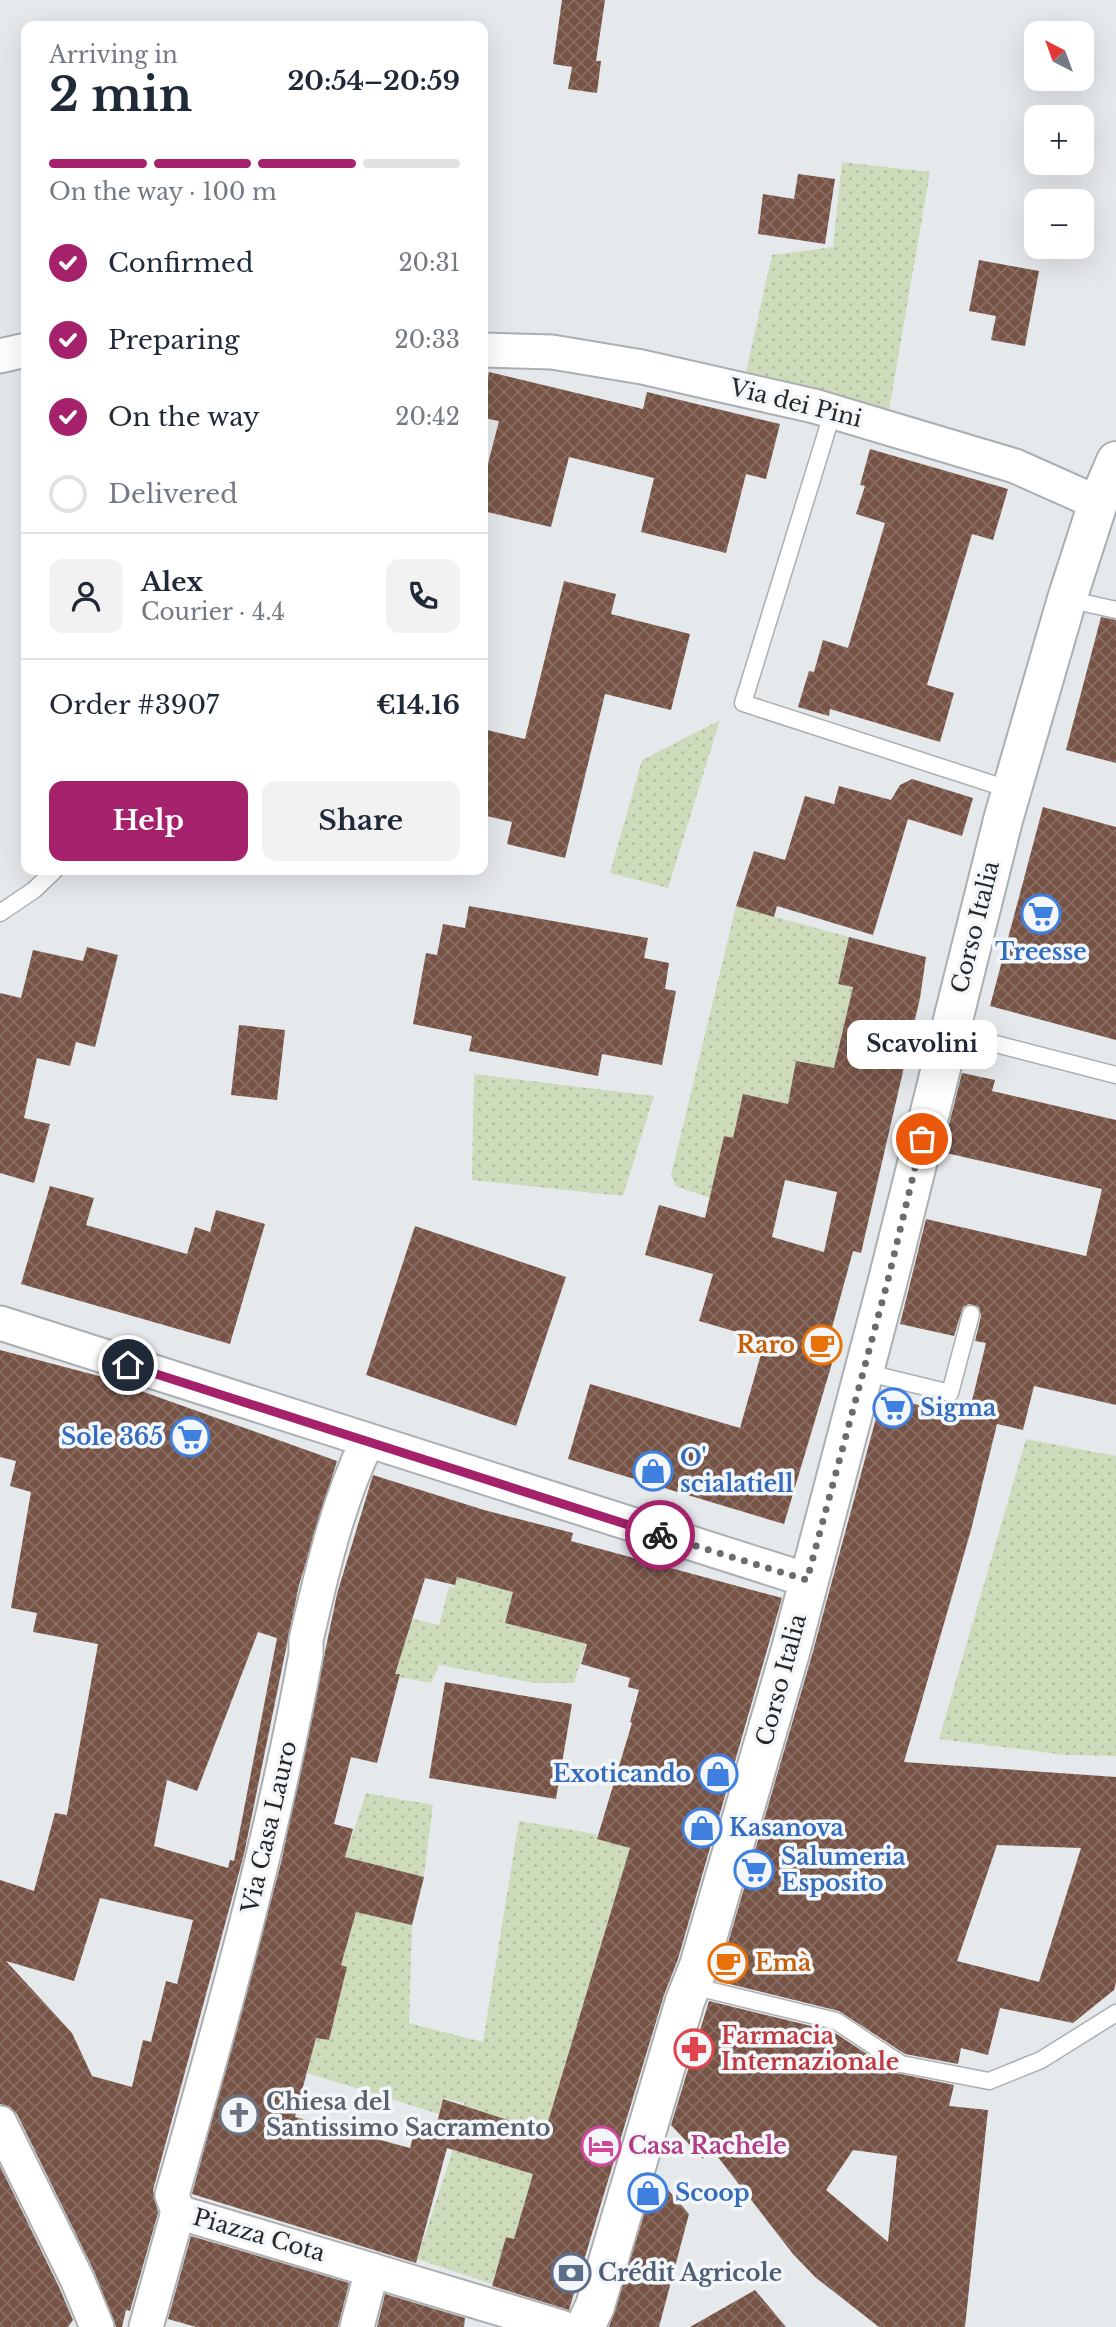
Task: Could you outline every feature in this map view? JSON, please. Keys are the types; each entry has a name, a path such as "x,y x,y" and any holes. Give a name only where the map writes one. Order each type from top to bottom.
{"main road":[{"name":"Corso Italia","path":"585,2327 595,2306 791,1649 1007,805 1067,599 1098,503 1116,461"}],"street":[{"name":"Via dei Pini","path":"488,350 552,352 642,367 833,411 1015,466 1098,503"},
{"path":"0,356 21,351"},
{"path":"0,1323 807,1580"},
{"name":"Via Casa Lauro","path":"178,2212 172,2195 220,2026 281,1783 306,1654 306,1640 327,1549 354,1470 368,1442"},
{"path":"0,2123 77,2279 97,2327"},
{"name":"Piazza Cota","path":"146,2327 178,2212 561,2327"},
{"path":"357,2327 372,2270"}],"lane":[{"path":"833,411 743,703 1007,805"},
{"path":"1067,599 1116,610"},
{"path":"0,913 34,890 50,875"},
{"path":"949,1031 1116,1075"},
{"path":"864,1371 950,1394 971,1314"},
{"path":"692,1986 836,2021 901,2064 989,2081 1041,2060 1116,2013"}],"green space":[{"path":"842,162 930,172 889,410 746,372 772,255 833,247"},
{"path":"720,720 668,888 610,873 642,760"},
{"path":"736,906 849,937 838,983 853,987 838,1051 834,1115 733,1138 724,1137 710,1198 675,1186 671,1175"},
{"path":"474,1074 654,1096 623,1196 472,1180"},
{"path":"1026,1439 1116,1456 1116,1756 1065,1755 939,1739"},
{"path":"456,1577 513,1592 505,1623 546,1634 552,1613 592,1624 574,1683 535,1683 439,1665 431,1683 394,1676 410,1618 439,1625 449,1587 454,1588"},
{"path":"366,1793 433,1805 424,1877 345,1857"},
{"path":"519,1821 596,1834 598,1839 630,1848 514,2239 506,2237 492,2284 417,2259 450,2159 464,2103 443,2098 439,2114 307,2073 316,2038 329,2040 347,1967 341,1965 346,1947 333,1892 412,1925 409,2023 483,2042"}],"building":[{"path":"562,0 605,0 596,61 601,61 597,93 568,89 572,67 553,64"},
{"path":"798,174 835,179 825,244 758,234 763,194 794,199"},
{"path":"979,260 1039,271 1025,346 991,340 996,316 969,311"},
{"path":"489,372 643,409 647,392 780,424 766,479 746,474 726,553 641,532 654,478 569,457 551,527 488,512 488,464 499,421 488,419"},
{"path":"870,449 1008,489 993,540 972,534 927,685 954,693 940,742 830,709 829,716 798,707 809,671 814,672 823,640 848,648 885,523 856,514 865,486 860,485"},
{"path":"564,581 616,594 611,614 690,634 671,710 605,694 565,858 507,844 512,822 488,816 488,730 525,739"},
{"path":"1101,617 1116,620 1116,763 1066,750"},
{"path":"912,779 973,798 962,836 908,819 873,935 777,906 774,917 736,906 754,851 785,860 805,796 834,804 839,786 891,800 900,785"},
{"path":"1043,807 1116,827 1116,1040 990,1006"},
{"path":"469,906 648,938 644,958 669,963 665,989 676,991 662,1065 602,1054 598,1076 469,1051 472,1036 413,1024 426,953 437,955 443,924 465,928"},
{"path":"849,937 926,957 920,998 861,1253 853,1251 824,1357 833,1360 784,1524 568,1459 590,1384 740,1428 765,1340 699,1321 713,1274 645,1255 659,1205 705,1218 724,1136 733,1138 743,1094 788,1104 796,1061 834,1068 853,987 838,984","holes":["785,1180 837,1192 824,1252 772,1237"]},
{"path":"87,947 118,955 95,1047 76,1042 70,1066 37,1058 24,1118 50,1124 34,1183 0,1173 0,993 21,998 33,950 83,961"},
{"path":"239,1025 285,1030 277,1100 231,1095"},
{"path":"962,1073 995,1080 992,1091 1116,1120 1116,1405 1034,1386 1023,1430 997,1424 971,1530 904,1762 1116,1777 1116,1982 1114,1990 1073,2023 1000,2008 988,2055 961,2048 958,2064 905,2054 839,2011 717,1981 812,1655 882,1396 968,1417 986,1343 975,1341 981,1316 979,1307 969,1304 963,1307 954,1336 900,1324 926,1219 1086,1256 1102,1189 942,1152","holes":["997,1845 1081,1848 1039,1982 957,1961"]},
{"path":"50,1186 94,1198 86,1225 187,1254 195,1227 210,1232 216,1210 265,1224 230,1344 21,1284"},
{"path":"415,1226 566,1277 516,1426 366,1375"},
{"path":"0,1350 99,1376 337,1461 299,1585 244,1854 153,2190 158,2213 130,2311 126,2310 122,2327 116,2327 94,2271 17,2114 10,2107 0,2104 0,1880 34,1891 55,1813 67,1815 98,1644 33,1632 37,1613 11,1608 31,1492 10,1486 16,1461 0,1457","holes":["258,1632 277,1638 234,1861 230,1860 228,1868 154,1846 167,1780 197,1791","100,1898 193,1920 177,1984 166,1981 151,2042 143,2040 132,2087 92,2076 72,2033 6,1961 74,1981"]},
{"path":"373,1475 484,1510 573,1533 571,1541 782,1598 678,1959 664,1995 569,2310 492,2286 506,2237 514,2239 533,2174 447,2148 416,2263 192,2194 281,1863 337,1594","holes":["457,1577 513,1592 505,1623 587,1644 581,1664 630,1678 628,1687 639,1690 630,1722 632,1723 597,1839 630,1848 545,2132 443,2099 436,2127 417,2122 410,2148 295,2117 316,2038 329,2040 347,1967 341,1965 356,1912 412,1925 424,1877 345,1857 353,1829 334,1824 351,1757 377,1763 400,1674 395,1674 425,1578 455,1585"]},
{"path":"445,1682 572,1704 556,1799 429,1778"},
{"path":"709,2001 832,2031 896,2073 954,2085 949,2106 988,2110 965,2327 879,2327 815,2277 793,2254 707,2143 703,2159 671,2125","holes":["853,2150 897,2156 888,2242 826,2190"]},
{"path":"0,2166 73,2320 68,2327 0,2327"},
{"path":"656,2176 689,2214 659,2327 609,2327"},
{"path":"191,2236 349,2283 338,2327 196,2327 168,2319"},
{"path":"755,2290 786,2327 690,2327"},
{"path":"385,2294 465,2318 464,2327 377,2327"}],"way so far":[{"path":"660,1535 807,1580 888,1280 922,1139"}],"place":[{"name":"Treesse","path":"1041,914"},
{"name":"Scavolini","path":"922,1139"},
{"name":"Raro","path":"822,1345"},
{"name":"Sigma","path":"893,1408"},
{"name":"Sole 365","path":"190,1437"},
{"name":"O' scialatiell","path":"653,1471"},
{"name":"Exoticando","path":"718,1774"},
{"name":"Kasanova","path":"702,1828"},
{"name":"Salumeria Esposito","path":"754,1870"},
{"name":"Emà","path":"728,1963"},
{"name":"Farmacia Internazionale","path":"694,2049"},
{"name":"Chiesa del Santissimo Sacramento","path":"239,2115"},
{"name":"Casa Rachele","path":"601,2146"},
{"name":"Scoop","path":"648,2193"},
{"name":"Crédit Agricole","path":"571,2273"}],"route":[{"path":"128,1365 660,1535"}]}
